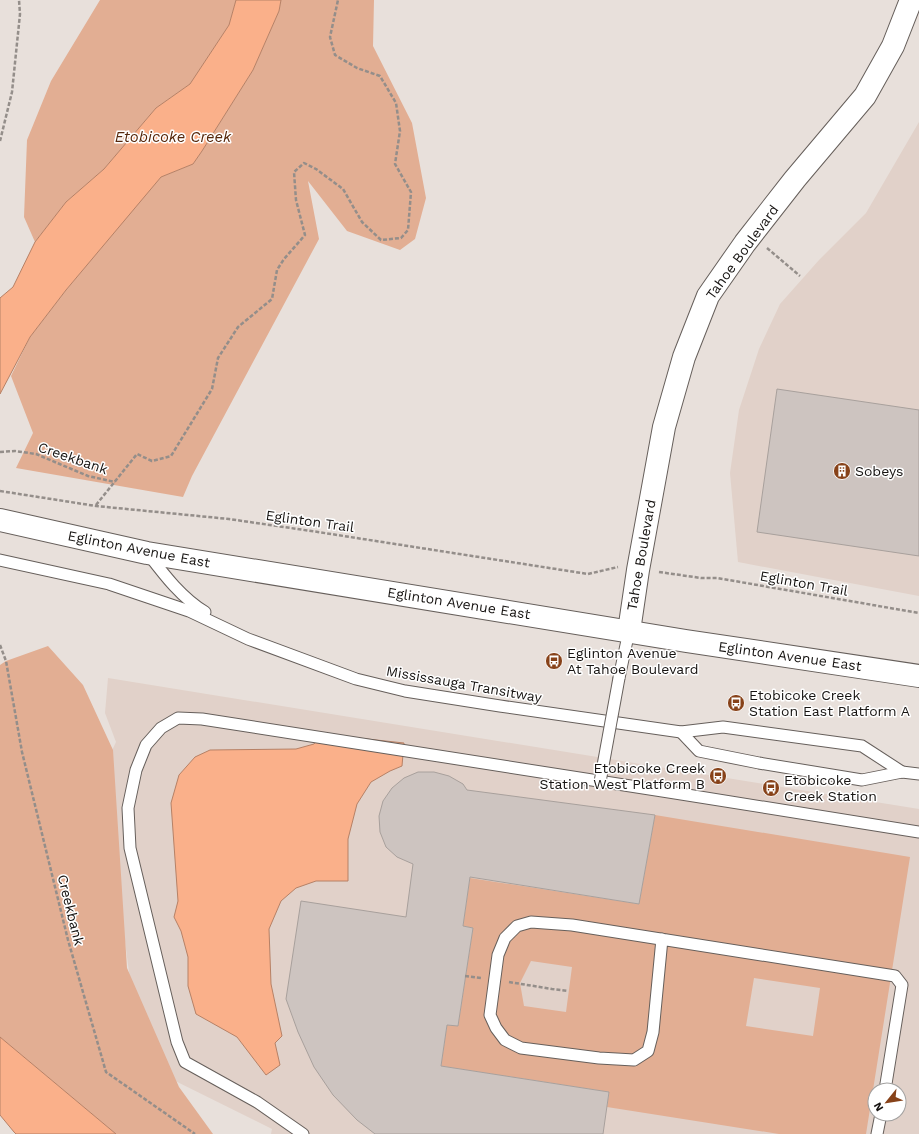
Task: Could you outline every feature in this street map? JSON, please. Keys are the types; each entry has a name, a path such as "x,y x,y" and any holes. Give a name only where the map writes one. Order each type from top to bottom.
{"main road":[{"name":"Tahoe Boulevard","path":"629,631 638,570 664,427 684,357 708,296 795,179 865,96 894,46 911,0"},
{"name":"Eglinton Avenue East","path":"4,521 148,553 694,642 919,676"}],"lane":[{"name":"Mississauga Transitway","path":"148,553 171,582 196,607 248,639"},
{"name":"Mississauga Transitway","path":"1,561 109,584 190,611 248,639 356,680 405,691 681,732 723,726 862,746 902,772"},
{"path":"600,782 629,631"},
{"path":"303,1134 257,1102 185,1062 177,1042 130,848 128,808 136,770 146,745 161,728 178,718 202,719 400,748 600,782 919,832"},
{"name":"Mississauga Transitway","path":"681,732 699,751 759,763 862,780 902,772 919,774"},
{"path":"662,939 653,1032 650,1045 648,1051 634,1060 598,1058 521,1048 505,1040 496,1028 490,1015 498,955 505,938 517,926 531,922 572,925 662,939 895,976 902,985 886,1082"},
{"path":"877,1134 879,1122"}],"path":[{"path":"0,141 12,92 20,14 19,0"},
{"path":"96,506 137,454 152,461 171,456 212,389 218,358 238,327 272,299 277,270 284,259 305,235 296,200 294,172 304,163 316,169 343,189 362,222 381,240 401,238 408,230 411,192 395,164 400,131 396,103 380,76 357,68 335,55 330,37 338,0"},
{"path":"752,235 800,276"},
{"name":"Creekbank","path":"0,452 15,451 36,454 88,476 115,482"},
{"name":"Eglinton Trail","path":"0,491 96,506 229,519 588,574 616,567"},
{"name":"Eglinton Trail","path":"685,576 717,578 919,613"},
{"name":"Creekbank","path":"0,645 6,661 22,752 68,940 106,1072 195,1134"},
{"path":"526,985 568,990"}],"shaded area":[{"path":"100,0 236,0 229,25 190,84 156,108 104,169 66,202 35,242 24,217 27,140 51,81"},
{"path":"281,0 374,0 373,46 412,123 426,198 415,239 400,250 347,231 308,181 319,239 192,476 183,497 16,468 33,433 11,376 30,337 66,290 161,177 193,164 253,70 279,11"},
{"name":"Sobeys","path":"919,122 919,596 738,562 730,473 739,410 759,349 780,304 819,260 866,213"},
{"path":"48,646 83,685 113,750 127,968 179,1087 213,1134 116,1134 0,1037 0,665 6,661"},
{"path":"108,678 919,809 919,1134 271,1134 272,1129 141,1064 101,774 116,742 105,713"},
{"path":"655,815 910,857 874,1082 867,1082 868,1122 866,1134 779,1134 607,1107 609,1092 441,1066 447,1025 458,1026 473,928 463,926 470,878 639,904","holes":["531,961 572,967 566,1012 524,1006 520,983","754,978 820,988 813,1036 746,1026"]}],"water":[{"name":"Etobicoke Creek","path":"236,0 281,0 279,11 253,70 193,164 161,177 66,290 30,337 0,394 0,298 13,287 35,242 66,202 104,169 156,108 190,84 229,25"},
{"path":"321,734 404,743 402,766 371,782 357,804 348,839 348,881 316,881 296,888 281,901 269,929 271,984 282,1036 275,1043 280,1065 266,1075 237,1037 196,1014 188,986 188,957 181,931 174,917 178,901 171,803 179,775 195,757 210,750 296,749 314,744"},
{"path":"0,1037 116,1134 16,1134 0,1115"}],"building":[{"name":"Sobeys","path":"777,389 919,410 919,556 757,532"},
{"path":"418,772 434,772 449,776 463,784 467,790 655,815 639,904 470,877 463,926 473,928 458,1026 447,1025 441,1066 609,1092 603,1134 375,1134 357,1120 333,1095 314,1067 298,1032 286,999 301,901 406,917 413,864 397,857 386,847 380,832 379,816 383,801 392,788 404,778"}],"place":[{"name":"Sobeys","path":"842,471"},
{"name":"Eglinton Avenue At Tahoe Boulevard","path":"554,661"},
{"name":"Etobicoke Creek Station East Platform A","path":"736,703"},
{"name":"Etobicoke Creek Station West Platform B","path":"718,776"},
{"name":"Etobicoke Creek Station","path":"771,788"}]}
